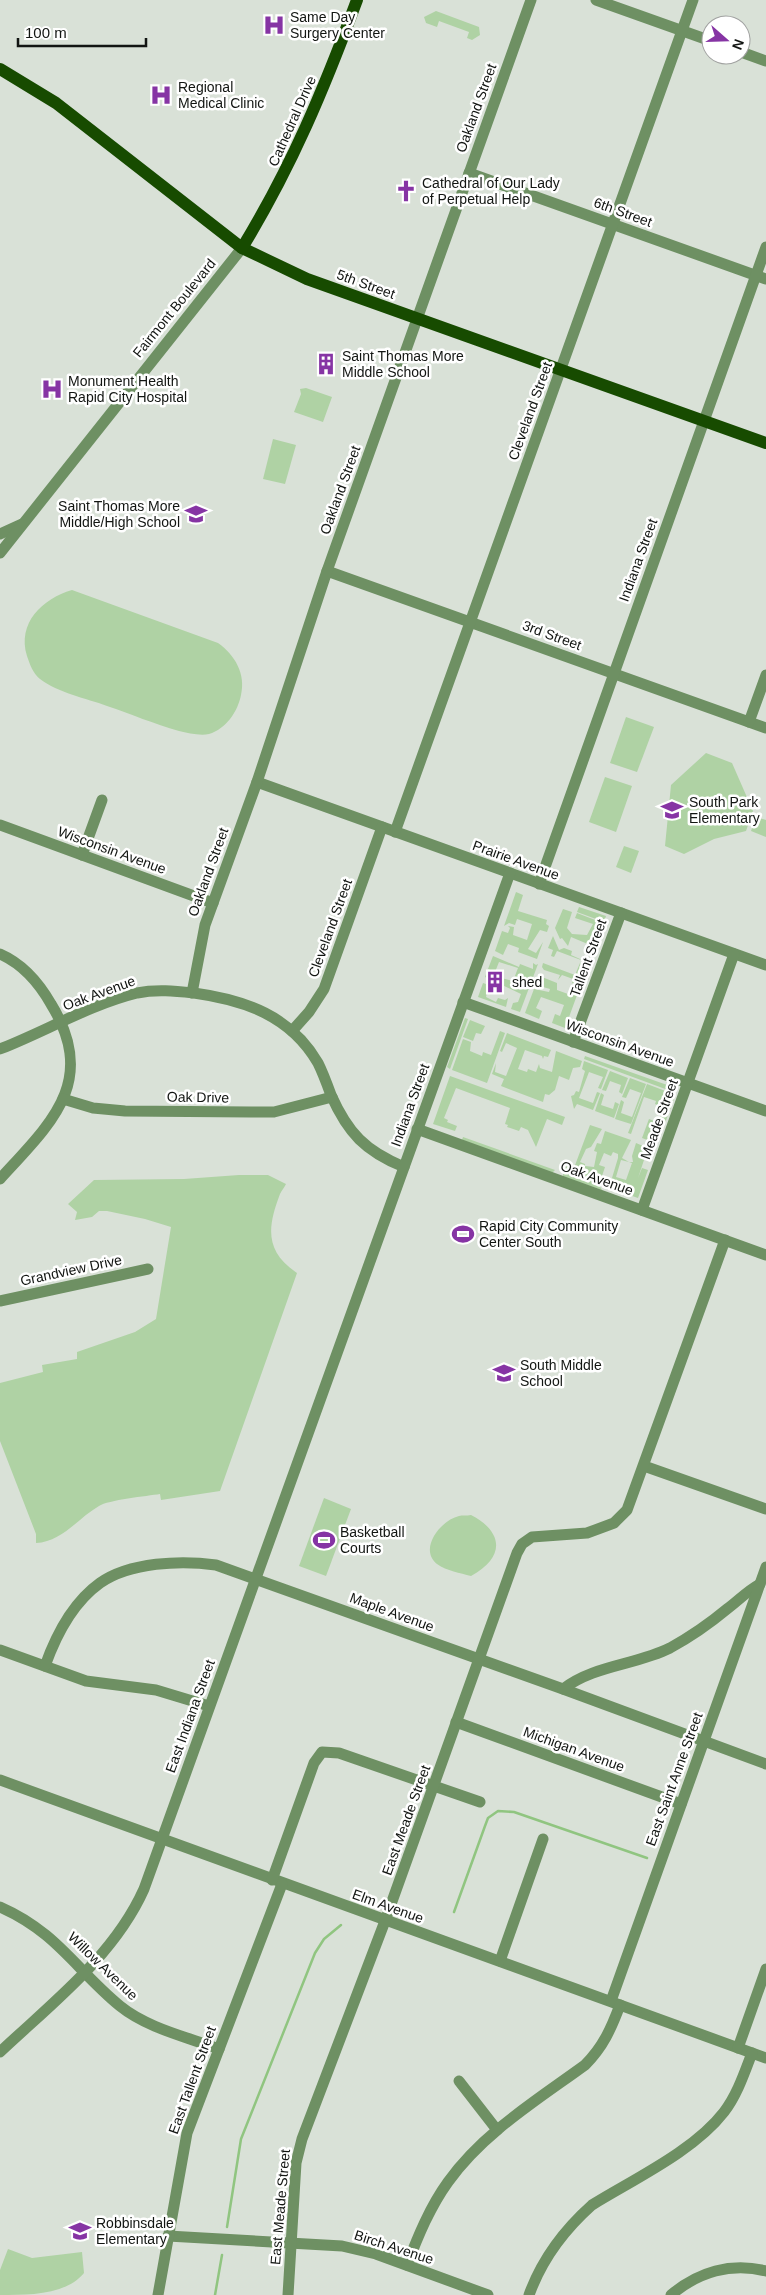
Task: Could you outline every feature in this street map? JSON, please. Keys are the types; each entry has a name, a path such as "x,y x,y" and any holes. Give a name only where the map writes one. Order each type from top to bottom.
{"main road":[{"name":"Cathedral Drive","path":"242,248 293,159 320,96 353,1"},
{"name":"5th Street","path":"0,69 56,103 242,248 306,279 766,443"}],"street":[{"name":"Oakland Street","path":"192,993 199,949 213,903 257,782 327,571 531,0"},
{"path":"596,0 701,38"},
{"name":"Cleveland Street","path":"395,832 693,0"},
{"path":"751,56 766,61"},
{"name":"6th Street","path":"469,173 761,278"},
{"name":"Indiana Street","path":"539,884 704,420 761,278 766,247"},
{"name":"Fairmont Boulevard","path":"0,553 242,248"},
{"path":"0,534 23,523"},
{"name":"3rd Street","path":"327,571 766,728"},
{"path":"749,722 766,675"},
{"name":"Prairie Avenue","path":"257,782 766,965"},
{"path":"82,855 102,800"},
{"name":"Wisconsin Avenue","path":"0,825 213,903"},
{"name":"Cleveland Street","path":"292,1031 309,1012 324,989 382,827"},
{"name":"Indiana Street","path":"339,1347 510,873"},
{"name":"Tallent Street","path":"573,1042 620,913"},
{"path":"0,954 9,958 28,972 44,992 62,1022 69,1042 70,1057 70,1072 63,1099 48,1127 0,1179"},
{"name":"Meade Street","path":"642,1210 734,954"},
{"name":"Oak Avenue","path":"0,1049 119,998 138,993 161,991 192,993 242,1002 278,1020 306,1045 319,1065 344,1122 367,1148 383,1158 404,1167"},
{"name":"Wisconsin Avenue","path":"463,1002 766,1111"},
{"name":"Oak Drive","path":"63,1099 93,1108 125,1111 274,1112 332,1097"},
{"name":"Oak Avenue","path":"417,1129 766,1255"},
{"path":"726,1240 644,1466 766,1509"},
{"name":"Grandview Drive","path":"0,1300 148,1269"},
{"name":"East Indiana Street","path":"1,2050 106,1950 134,1910 162,1839 339,1347"},
{"name":"East Meade Street","path":"288,2295 296,2163 300,2145 385,1921 478,1660 522,1544 526,1539 537,1535 575,1535 602,1529 614,1523 627,1510 644,1466"},
{"name":"Maple Avenue","path":"45,1666 61,1628 79,1604 100,1583 128,1571 157,1564 192,1562 216,1565 766,1764"},
{"name":"East Saint Anne Street","path":"407,2265 420,2231 447,2183 467,2158 497,2130 585,2065 605,2042 681,1804 766,1567"},
{"path":"563,1689 582,1676 648,1657 669,1648 695,1633 747,1591 760,1584"},
{"path":"0,1650 86,1681 156,1690 209,1706"},
{"name":"Michigan Avenue","path":"456,1722 681,1804"},
{"name":"East Tallent Street","path":"158,2295 188,2132 277,1882 314,1763 322,1752 338,1753 434,1786"},
{"name":"Elm Avenue","path":"0,1780 766,2058"},
{"path":"434,1786 480,1802"},
{"path":"500,1961 543,1839"},
{"name":"Willow Avenue","path":"0,1908 35,1926 53,1940 121,2006 134,2015 218,2049"},
{"path":"738,2048 766,1969"},
{"path":"529,2295 550,2251 581,2215 592,2205 691,2144 715,2123 735,2096 752,2053"},
{"path":"459,2081 497,2130"},
{"name":"Birch Avenue","path":"168,2236 291,2242 356,2249 407,2265 488,2295"},
{"path":"671,2295 696,2277 712,2271 732,2267 752,2267 766,2271"}],"green space":[{"path":"436,11 479,27 480,35 472,40 467,38 469,32 439,21 437,27 426,23 424,17"},
{"path":"306,388 332,397 323,422 294,412 301,394 300,389"},
{"path":"273,439 296,445 285,484 263,479"},
{"path":"72,590 218,643 224,648 238,666 242,680 237,707 226,724 215,732 205,735 186,733 64,692 40,679 27,656 25,644 29,623 34,614 51,599"},
{"path":"626,717 654,727 637,772 610,763"},
{"path":"706,753 732,763 753,811 746,831 714,839 684,854 665,846 671,785"},
{"path":"605,777 632,786 616,832 589,822"},
{"path":"756,817 766,820 766,837 751,831"},
{"path":"624,846 639,851 631,873 616,867"},
{"path":"516,892 523,895 518,911 547,920 546,924 549,926 547,932 540,930 528,949 536,953 543,942 537,959 518,952 519,948 508,944 503,955 495,951 502,931 508,933 510,928 508,926 514,927 513,935 527,940 532,924 517,919 515,925 509,923 504,926"},
{"path":"579,907 606,916 604,922 577,912"},
{"path":"563,909 572,912 567,928 572,934 587,935 593,924 575,918 577,913 603,923 595,947 571,937 568,946 562,938 560,939 555,928"},
{"path":"553,936 559,950 564,948 572,951 571,955 589,963 557,951 554,957 551,956 553,950 548,948"},
{"path":"493,956 519,967 520,964 533,969 533,963 538,964 520,1012 511,1009 513,1003 518,1002 521,994 485,977 486,974 513,981 518,968 499,962 495,972 488,969"},
{"path":"543,963 575,975 580,963 588,966 581,986 572,983 573,979 562,975 558,980 560,975 544,970 542,967"},
{"path":"542,977 557,983 557,990 568,994 572,985 580,987 565,1028 552,1023 555,1014 560,1016 564,1005 541,997 536,1008 542,1011 539,1019 525,1013 534,989 549,992 550,989 543,987 544,980 540,981 539,984 536,983"},
{"path":"483,983 489,985 486,997 496,1002 498,998 505,1000 508,998 506,1007 478,997"},
{"path":"465,1018 468,1019 450,1069 447,1067"},
{"path":"470,1020 485,1026 481,1034 476,1033 473,1041 463,1037"},
{"path":"500,1031 505,1033 487,1083 452,1070 463,1039 471,1042 470,1051 482,1056 483,1052 491,1055"},
{"path":"507,1033 551,1050 548,1057 544,1056 543,1059 542,1056 525,1050 518,1069 527,1072 528,1069 536,1072 539,1064 540,1068 552,1072 556,1051 582,1061 580,1067 573,1068 569,1080 559,1076 555,1090 549,1095 545,1094 543,1102 501,1086 504,1079 492,1074 496,1063 495,1072 506,1076 517,1048 506,1043 502,1052 500,1051"},
{"path":"585,1056 670,1086 668,1090 584,1059"},
{"path":"584,1061 608,1070 601,1089 598,1088 603,1077 589,1072 579,1098 593,1103 597,1092 600,1093 593,1110 577,1104 574,1109 571,1096 576,1091 579,1092 585,1071 582,1069"},
{"path":"610,1071 628,1078 622,1094 619,1092 621,1085 610,1081 606,1091 602,1090"},
{"path":"450,1076 565,1117 562,1125 547,1119 536,1147 528,1130 521,1127 519,1131 507,1127 508,1125 505,1124 510,1108 456,1088 444,1118 448,1120 447,1122 457,1126 455,1131 433,1124"},
{"path":"630,1078 646,1084 631,1124 615,1119 621,1100 624,1102 621,1113 632,1117 641,1093 630,1089 626,1098 622,1097"},
{"path":"647,1084 668,1092 662,1107 655,1104 656,1101 644,1097 631,1134 628,1133"},
{"path":"601,1093 604,1095 601,1105 613,1109 615,1102 619,1104 614,1118 595,1111"},
{"path":"670,1094 675,1096 665,1123 659,1121"},
{"path":"649,1119 657,1122 650,1141 642,1138"},
{"path":"590,1125 602,1129 591,1147 586,1149 580,1162 585,1164 585,1166 594,1167 597,1152 594,1151 597,1143 601,1144 605,1131 631,1140 622,1158 629,1162 633,1162 632,1156 636,1143 648,1148 638,1178 642,1168 648,1170 638,1198 609,1188 618,1158 618,1154 613,1152 611,1156 604,1153 599,1165 605,1167 599,1185 602,1190 563,1177 563,1172 599,1184 563,1171 567,1166 574,1168","holes":["621,1160 632,1163 626,1180 616,1177"]},
{"path":"463,1137 555,1170 552,1173 462,1140"},
{"path":"268,1175 286,1184 276,1206 271,1228 272,1238 279,1256 297,1273 220,1491 161,1500 160,1494 110,1502 91,1511 62,1534 45,1542 36,1543 36,1534 0,1441 0,1383 43,1372 42,1365 77,1359 77,1352 135,1332 156,1319 171,1227 107,1211 99,1211 92,1217 75,1220 77,1212 68,1204 94,1180 184,1179"},
{"name":"Basketball Courts","path":"324,1498 351,1509 326,1576 299,1566"},
{"path":"471,1515 490,1529 496,1545 495,1553 490,1561 471,1576 454,1572 437,1564 432,1558 430,1551 434,1536 445,1523 459,1516"},
{"path":"8,2249 32,2258 82,2252 84,2273 67,2286 57,2290 35,2294 0,2295 0,2270"}],"waterway":[{"path":"454,1912 488,1818 498,1811 514,1812 647,1858"},
{"path":"227,2227 241,2139 315,1953 324,1939 341,1925"},
{"path":"215,2295 222,2255"}],"place":[{"name":"Same Day Surgery Center","path":"274,25"},
{"name":"Regional Medical Clinic","path":"161,95"},
{"name":"Cathedral of Our Lady of Perpetual Help","path":"406,191"},
{"name":"Saint Thomas More Middle School","path":"326,364"},
{"name":"Monument Health Rapid City Hospital","path":"52,389"},
{"name":"Saint Thomas More Middle/High School","path":"196,514"},
{"name":"South Park Elementary","path":"672,810"},
{"name":"shed","path":"495,982"},
{"name":"Rapid City Community Center South","path":"463,1234"},
{"name":"South Middle School","path":"504,1373"},
{"name":"Basketball Courts","path":"324,1540"},
{"name":"Robbinsdale Elementary","path":"80,2231"}]}
